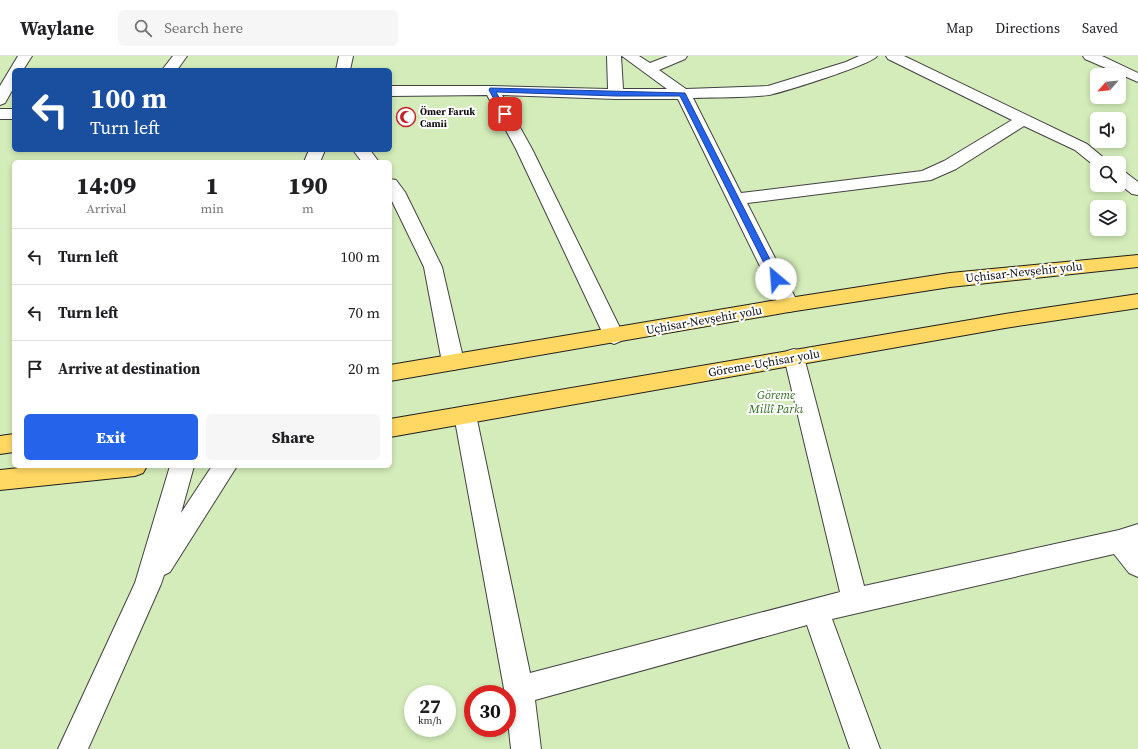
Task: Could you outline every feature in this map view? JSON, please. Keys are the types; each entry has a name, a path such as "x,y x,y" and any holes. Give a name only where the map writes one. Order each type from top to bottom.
{"main road":[{"name":"Uçhisar-Nevşehir yolu","path":"392,374 789,305 950,280 1138,261"},
{"name":"Göreme-Uçhisar yolu","path":"392,428 1005,321 1138,302"},
{"path":"0,445 12,443"},
{"path":"0,480 116,468"}],"street":[{"path":"17,68 24,56"},
{"path":"171,68 180,56"},
{"path":"343,68 346,56"},
{"path":"614,56 616,94"},
{"path":"629,56 682,94 789,305"},
{"path":"649,69 680,56"},
{"path":"392,91 492,90 616,94 682,94 770,90 850,65 870,56"},
{"path":"893,56 1082,147 1093,156"},
{"path":"1090,56 1135,72"},
{"path":"1099,56 1135,72"},
{"path":"0,100 12,77"},
{"path":"492,90 524,149 614,336"},
{"path":"0,114 12,114"},
{"path":"736,199 925,176 950,165 1024,119"},
{"path":"363,152 369,160"},
{"path":"1126,181 1138,190"},
{"path":"392,187 433,267 453,362"},
{"path":"794,357 855,601"},
{"path":"466,415 519,690 526,749"},
{"path":"73,749 148,584 181,468"},
{"path":"148,584 224,468"},
{"path":"519,690 815,610 1128,538 1138,565"},
{"path":"815,610 864,749"}],"green space":[{"name":"Göreme Millî Parkı","path":"0,56 1138,56 1138,749 0,749"}],"place":[{"name":"Ömer Faruk Camii","path":"406,117"}],"route":[{"path":"505,114 492,90 616,94 682,94 776,279"}]}
